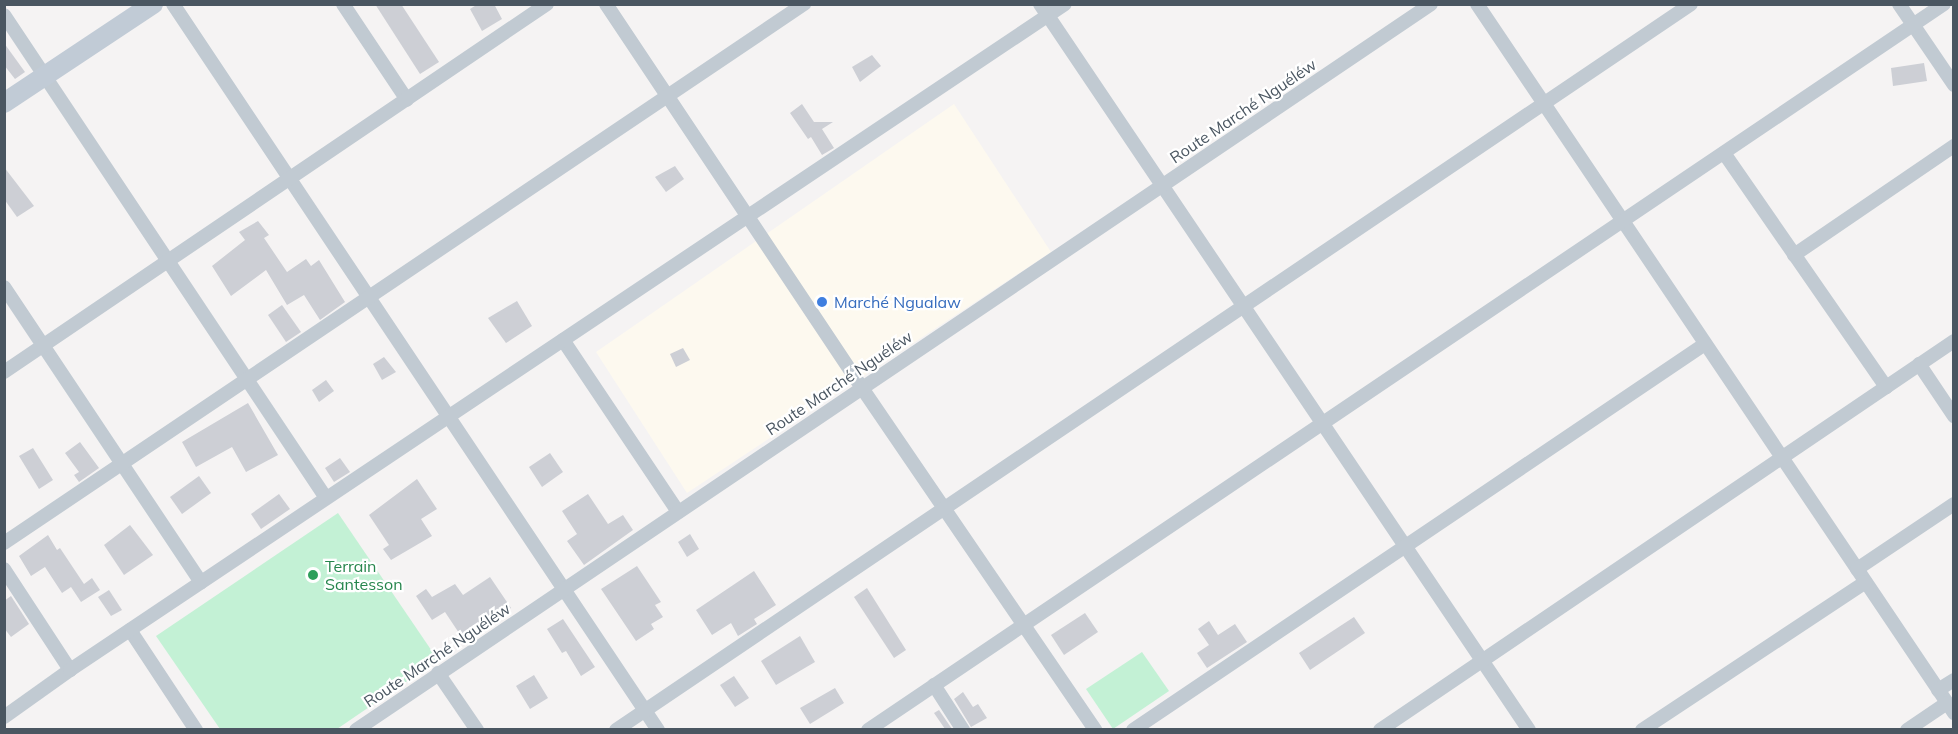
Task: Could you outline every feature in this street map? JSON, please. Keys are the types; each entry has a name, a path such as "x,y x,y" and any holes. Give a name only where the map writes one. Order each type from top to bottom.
{"main road":[{"path":"4,103 153,4"}],"street":[{"path":"173,4 658,729"},
{"path":"343,4 407,100"},
{"path":"4,372 547,4"},
{"path":"606,4 862,388 1095,729"},
{"path":"4,543 804,4"},
{"path":"4,717 70,670 748,217 1044,10 1065,4"},
{"name":"Route Marché Nguéléw","path":"357,729 1431,4"},
{"path":"1477,4 1950,708 1907,729"},
{"path":"616,729 1691,4"},
{"path":"1899,4 1953,85"},
{"path":"868,729 1944,4"},
{"path":"1044,10 1529,729"},
{"path":"4,15 326,498"},
{"path":"1794,255 1953,146"},
{"path":"1724,153 1886,387"},
{"path":"4,287 201,582"},
{"path":"563,340 678,512"},
{"path":"1380,729 1953,341"},
{"path":"1133,729 1705,344"},
{"path":"1919,364 1953,416"},
{"path":"1857,569 1953,504"},
{"path":"4,569 70,670"},
{"path":"1642,729 1866,582"},
{"path":"130,630 196,729"},
{"path":"438,673 477,729"},
{"path":"1938,690 1953,680"},
{"path":"934,685 963,729"}],"shaded area":[{"name":"Marché Ngualaw","path":"954,104 1051,252 687,493 596,352"}],"green space":[{"name":"Terrain Santesson","path":"338,513 438,660 337,729 220,729 156,636"},
{"path":"1142,652 1169,691 1113,729 1086,689"}],"building":[{"path":"375,4 401,4 439,62 420,74"},
{"path":"478,4 494,4 502,19 482,31 470,9"},
{"path":"4,43 25,72 15,79 4,65"},
{"path":"872,55 881,66 860,82 852,67"},
{"path":"1924,63 1927,81 1893,86 1891,68"},
{"path":"802,104 814,122 833,122 822,129 834,148 822,155 811,137 808,139 790,113"},
{"path":"675,166 684,179 666,192 655,177"},
{"path":"4,167 34,206 17,217 4,199"},
{"path":"258,221 269,235 264,238 287,272 306,259 311,266 319,260 345,302 320,320 304,295 287,305 266,270 231,296 212,266 245,240 239,232"},
{"path":"517,301 532,326 506,343 488,318"},
{"path":"282,305 301,332 286,342 268,315"},
{"path":"683,348 690,360 676,367 670,354"},
{"path":"384,357 396,372 382,380 373,364"},
{"path":"326,380 334,391 319,402 312,390"},
{"path":"248,403 278,455 246,472 232,447 196,467 182,442"},
{"path":"80,442 99,468 79,482 74,475 79,472 65,453"},
{"path":"33,448 53,480 39,489 19,456"},
{"path":"550,453 563,472 542,487 529,467"},
{"path":"340,458 350,472 334,482 325,468"},
{"path":"199,476 211,493 182,514 170,497"},
{"path":"417,479 437,509 421,519 432,536 391,560 383,549 389,545 369,515"},
{"path":"279,494 290,509 261,529 251,514"},
{"path":"588,494 608,524 623,515 633,530 584,565 567,541 577,534 562,511"},
{"path":"130,525 153,555 124,575 104,545"},
{"path":"690,534 699,549 687,557 678,542"},
{"path":"48,535 57,550 60,548 84,584 92,578 100,590 81,602 71,587 62,593 45,567 31,576 19,556"},
{"path":"637,566 661,602 655,605 663,617 651,624 654,629 636,641 601,589"},
{"path":"754,571 776,605 754,619 757,624 738,636 731,623 712,635 696,610"},
{"path":"490,577 511,608 461,636 445,612 432,620 416,596 426,589 432,597 455,584 463,595"},
{"path":"867,588 906,650 894,658 854,597"},
{"path":"109,590 122,610 111,616 98,597"},
{"path":"11,596 29,624 11,637 4,628 4,601"},
{"path":"1085,613 1098,632 1064,655 1051,635"},
{"path":"1354,617 1365,633 1310,670 1299,653"},
{"path":"563,619 595,667 581,676 566,651 562,653 547,629"},
{"path":"1209,621 1218,635 1235,624 1247,642 1207,668 1197,653 1209,645 1198,629"},
{"path":"800,636 815,662 776,685 761,661"},
{"path":"534,675 548,698 530,709 516,686"},
{"path":"734,676 749,698 735,707 720,685"},
{"path":"835,688 844,703 810,724 800,708"},
{"path":"963,692 973,707 978,704 987,718 971,727 954,699"},
{"path":"939,710 952,729 945,729 934,713"}],"place":[{"name":"Marché Ngualaw","path":"822,302"},
{"name":"Terrain Santesson","path":"313,575"}]}
